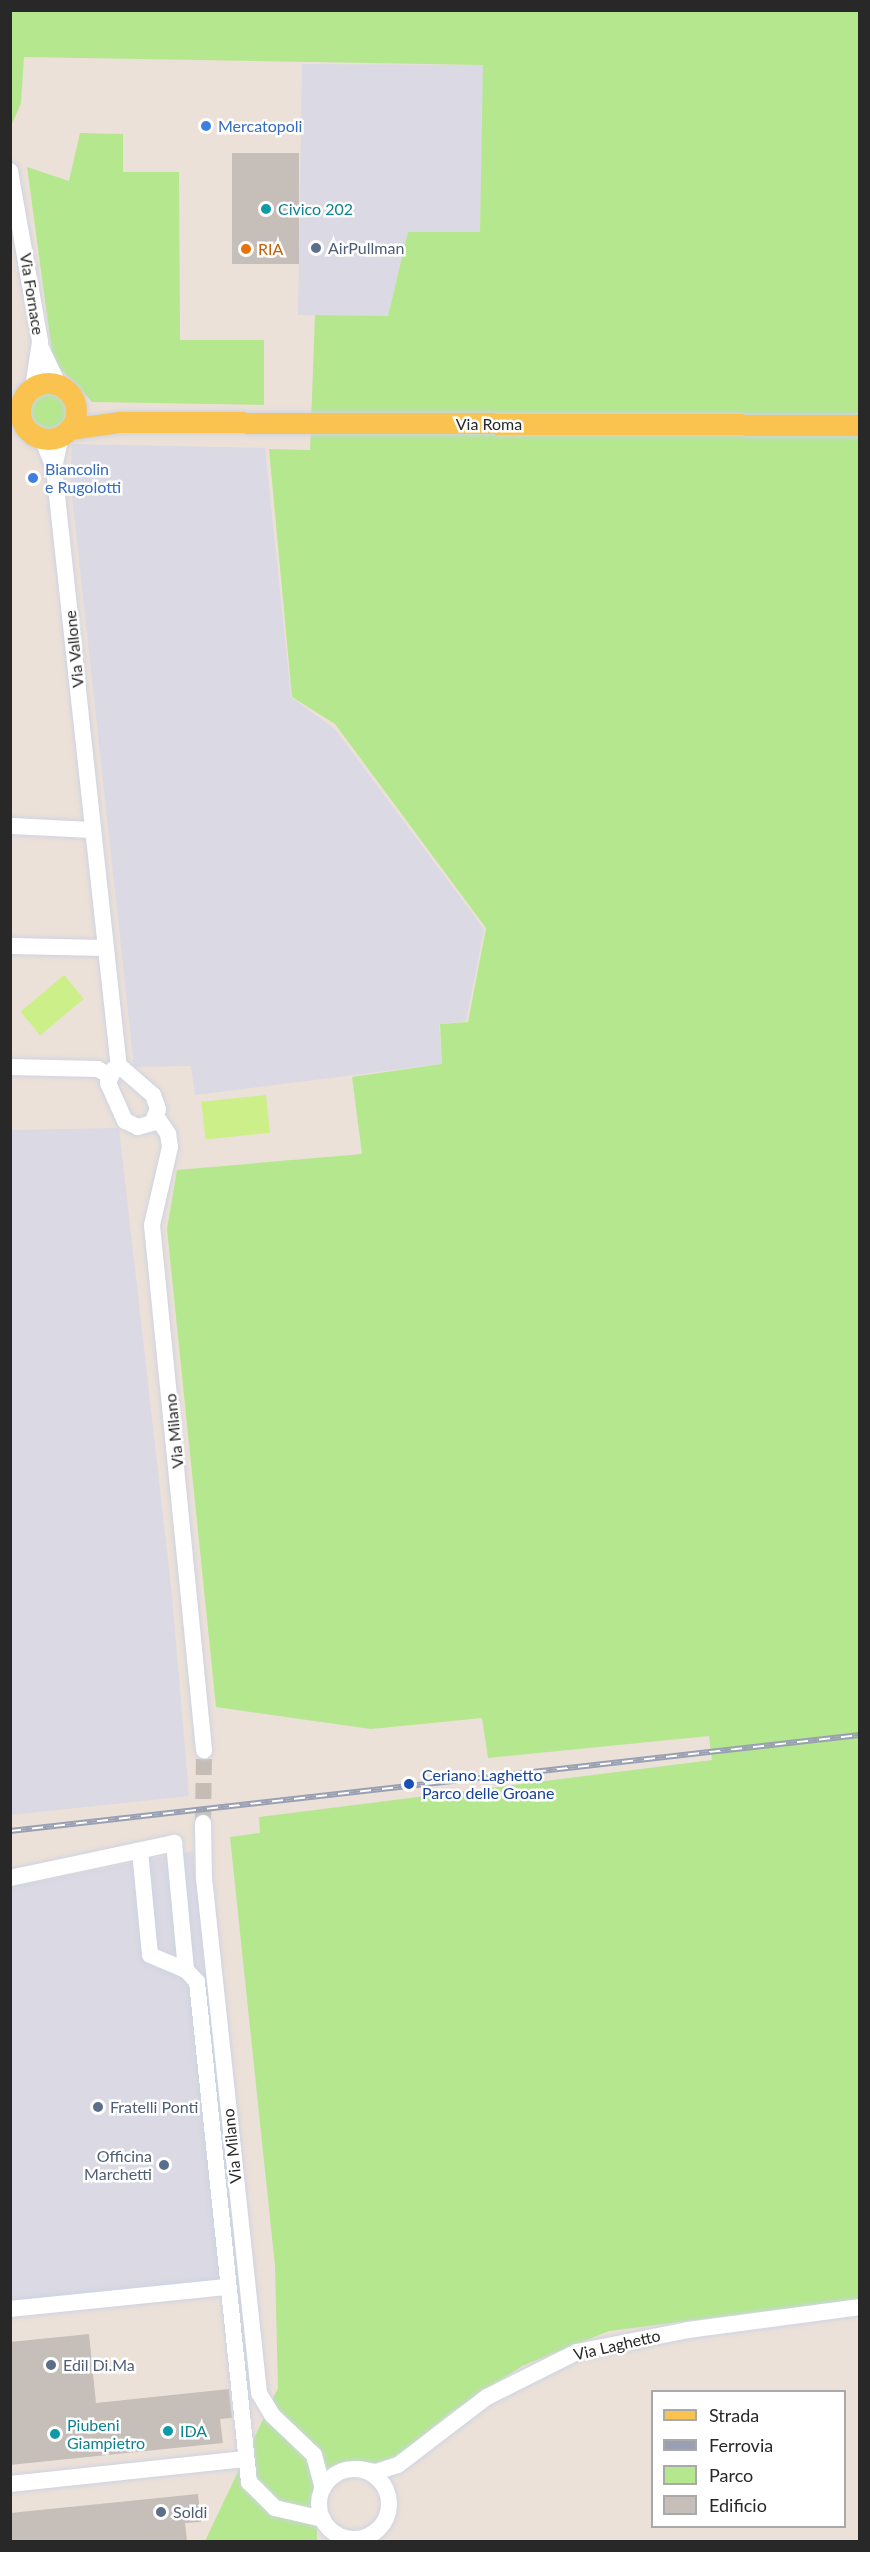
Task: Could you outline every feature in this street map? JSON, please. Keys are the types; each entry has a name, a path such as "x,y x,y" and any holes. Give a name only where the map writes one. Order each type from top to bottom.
{"main road":[{"path":"58,384 74,399 75,420 42,433 20,418 22,398 58,384"},
{"name":"Via Roma","path":"74,399 89,411 119,422"},
{"name":"Via Roma","path":"42,433 119,422 860,425"}],"street":[{"name":"Via Fornace","path":"10,171 40,346 58,384"},
{"name":"Via Fornace","path":"22,398 40,346"},
{"name":"Via Vallone","path":"42,433 54,468 106,948"},
{"path":"10,826 93,830"},
{"path":"10,946 106,948 113,1072 125,1120 145,1126 156,1116"},
{"path":"10,1067 98,1069 113,1072"},
{"name":"Via Milano","path":"113,1072 153,1095 156,1116 168,1134 170,1147 152,1225 204,1750"},
{"name":"Via Milano","path":"203,1823 204,1878 259,2394 272,2415 308,2449 319,2463 322,2489"},
{"path":"10,1878 174,1843 186,1971"},
{"path":"145,1850 161,1960 186,1971 197,1982 245,2459 255,2494 275,2508 323,2520 339,2535 356,2540 384,2523 404,2461"},
{"path":"10,2309 228,2287"},
{"name":"Via Laghetto","path":"354,2469 376,2472 404,2461 478,2402 577,2352 688,2330 860,2307"},
{"name":"Via Milano","path":"308,2449 354,2469"},
{"path":"10,2484 245,2459"},
{"path":"290,2510 304,2506 322,2489 354,2469 381,2481 389,2504"},
{"path":"322,2489 326,2541"}],"shaded area":[{"path":"302,64 484,65 480,232 408,233 388,316 298,315"},
{"path":"72,444 265,448 291,697 335,729 484,929 466,1021 439,1024 442,1064 195,1095 191,1066 134,1067 70,477"},
{"path":"119,1128 172,1595 189,1796 11,1815 11,1130"},
{"path":"193,1851 235,2285 11,2309 10,1887"}],"green space":[{"path":"11,11 859,11 859,2299 609,2331 522,2366 450,2413 392,2461 334,2468 316,2491 317,2541 205,2541 278,2388 275,2266 230,1837 260,1833 259,1817 712,1760 709,1736 488,1758 482,1718 371,1729 216,1707 167,1229 177,1170 362,1154 352,1077 442,1064 440,1024 468,1022 486,928 335,724 292,697 269,449 310,450 315,315 388,316 408,232 480,232 483,65 24,57 21,103 11,126"},
{"path":"80,133 123,134 123,172 179,172 180,340 264,340 264,405 92,402 58,366 52,352 27,167 69,181"},
{"path":"47,391 60,397 66,410 60,423 47,429 34,423 28,410 34,397"},
{"path":"64,975 84,999 40,1035 20,1012"},
{"path":"266,1095 270,1133 205,1140 201,1102"}],"building":[{"name":"Civico 202","path":"232,153 299,153 299,264 232,264"},
{"path":"89,2334 96,2403 229,2389 232,2418 220,2419 223,2443 10,2465 10,2342"},
{"path":"198,2494 201,2522 185,2523 187,2541 10,2541 10,2513"}],"tunnel":[{"path":"203,1823 204,1750"}],"railway":[{"path":"10,1831 860,1735"}],"place":[{"name":"Mercatopoli","path":"206,126"},
{"name":"Civico 202","path":"266,209"},
{"name":"AirPullman","path":"316,248"},
{"name":"RIA","path":"246,249"},
{"name":"Biancolin e Rugolotti","path":"33,478"},
{"name":"Ceriano Laghetto Parco delle Groane","path":"409,1784"},
{"name":"Fratelli Ponti","path":"98,2107"},
{"name":"Officina Marchetti","path":"164,2165"},
{"name":"Edil Di.Ma","path":"51,2365"},
{"name":"IDA","path":"168,2431"},
{"name":"Piubeni Giampietro","path":"55,2434"},
{"name":"Soldi","path":"161,2512"}]}
